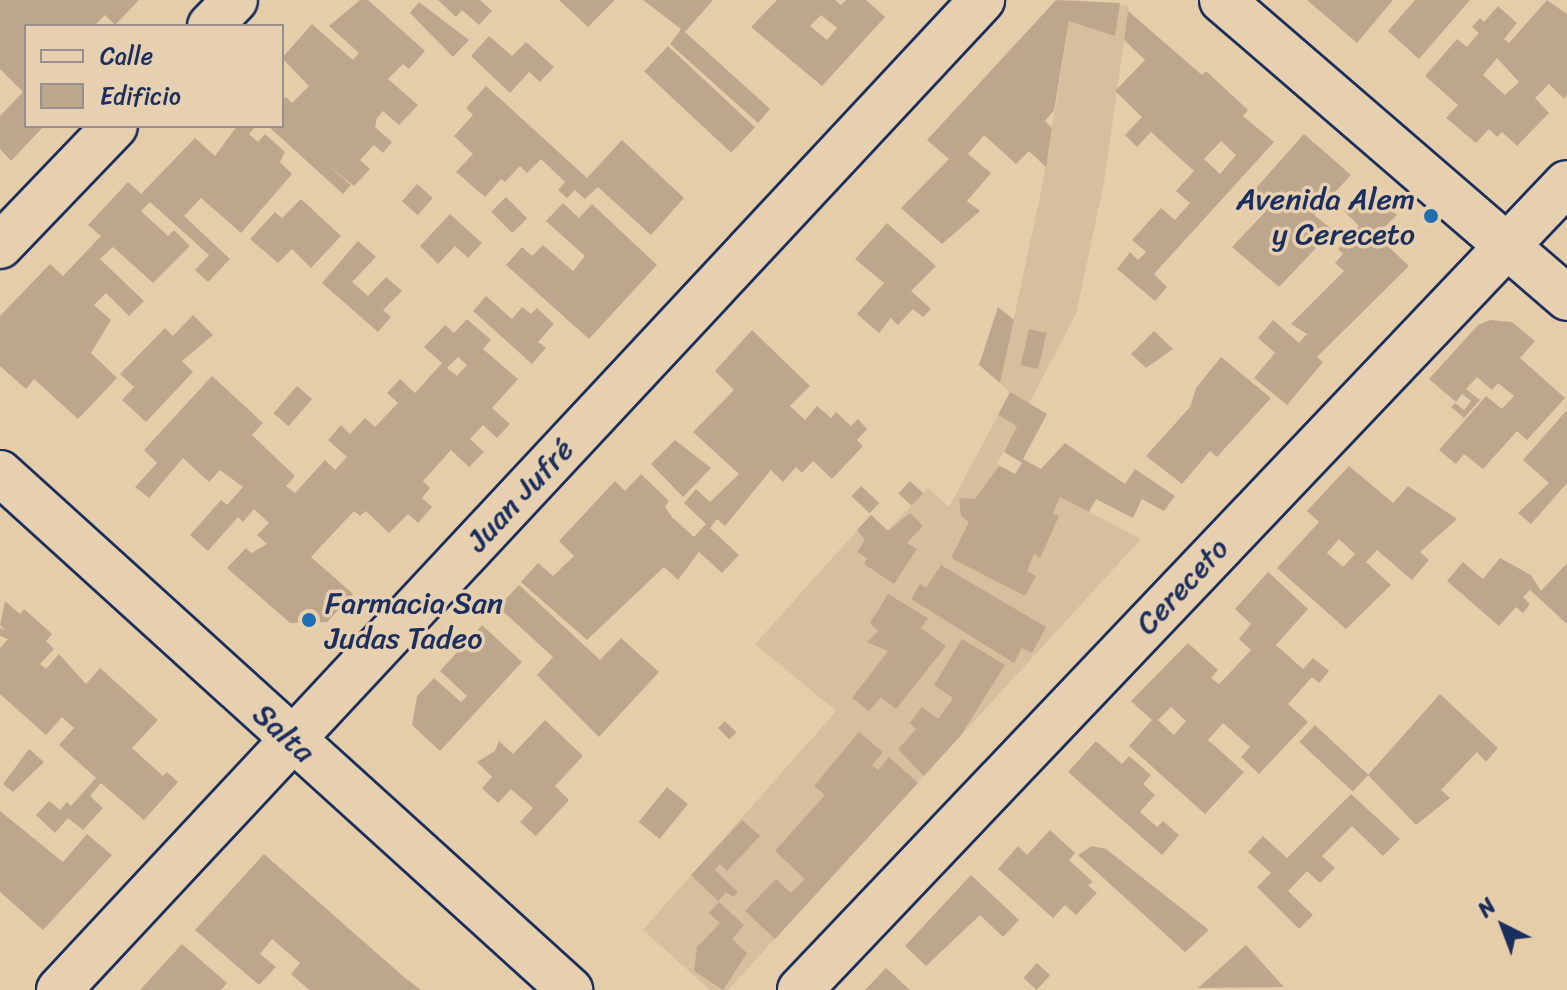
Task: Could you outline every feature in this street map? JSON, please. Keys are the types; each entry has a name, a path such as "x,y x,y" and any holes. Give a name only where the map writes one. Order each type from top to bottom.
{"street":[{"path":"212,24 235,0"},
{"name":"Juan Jufré","path":"59,990 982,0"},
{"path":"1222,0 1567,298"},
{"path":"0,246 113,128"},
{"name":"Cereceto","path":"800,990 1567,183"},
{"name":"Salta","path":"0,473 570,990"}],"shaded area":[{"path":"1073,0 1129,6 1104,183 1076,314 997,464 1141,539 728,990 710,990 643,930 836,711 755,644 871,515 888,530 928,488 949,507 1010,393 1000,383 1042,187"}],"building":[{"path":"0,0 139,0 116,24 105,15 96,24 24,24 24,128 42,128 11,161 0,149 0,116 23,92 0,69"},
{"path":"360,0 368,0 425,51 409,69 403,64 388,79 418,105 399,125 383,111 377,118 375,127 392,142 383,153 374,145 360,160 370,169 354,186 326,164 351,185 343,194 270,128 284,128 284,99 286,97 292,103 309,86 284,60 284,56 312,24 353,60 359,53 329,26"},
{"path":"438,0 480,0 492,11 479,25 462,10 456,17"},
{"path":"559,0 615,0 588,27"},
{"path":"643,0 713,0 685,32 770,109 758,123 670,44 681,29"},
{"path":"777,0 835,0 841,5 846,0 866,0 885,17 822,86 751,27","holes":["821,15 837,28 827,40 810,26"]},
{"path":"1056,0 1120,3 1115,36 1069,21 1054,110 1045,121 1052,128 1046,167 1029,151 1016,164 984,135 968,154 991,173 967,201 980,211 942,244 901,208 949,159 927,140"},
{"path":"1307,0 1393,0 1357,43"},
{"path":"1415,0 1470,0 1419,59 1388,31"},
{"path":"1547,0 1567,14 1567,95 1564,99 1549,84 1535,98 1549,113 1517,146 1502,132 1497,137 1489,129 1476,143 1446,118 1458,105 1425,76 1457,39 1467,47 1479,33 1472,27 1480,18 1484,22 1498,6 1517,23 1504,39 1509,43","holes":["1497,58 1519,82 1505,95 1483,75"]},
{"path":"419,2 469,40 453,57 410,13"},
{"path":"1128,11 1202,75 1206,71 1248,110 1243,116 1274,142 1154,274 1167,287 1155,301 1117,269 1130,252 1138,260 1146,252 1132,240 1161,208 1175,220 1190,203 1176,191 1194,171 1151,132 1137,147 1125,135 1142,117 1115,91 1145,60 1124,40","holes":["1221,141 1236,155 1220,174 1204,159"]},
{"path":"489,36 512,56 526,42 554,67 540,82 529,72 510,93 471,56"},
{"path":"668,46 755,127 731,153 644,72"},
{"path":"486,86 587,178 622,140 684,198 651,235 598,187 585,199 575,190 567,198 558,190 565,182 541,159 527,173 520,166 505,182 501,179 485,197 456,172 473,154 454,136 473,115 466,108"},
{"path":"236,128 254,128 249,134 258,142 265,134 285,152 280,162 292,174 241,233 201,198 184,216 230,259 208,282 195,270 209,255 150,202 141,211 168,236 174,230 190,246 153,283 113,247 100,259 144,301 129,316 106,293 94,305 111,320 91,353 117,378 78,419 34,379 26,389 0,366 0,316 50,264 63,276 101,236 88,225 128,182 141,194 195,138 215,156"},
{"path":"1304,134 1351,175 1314,215 1333,230 1279,287 1232,247 1266,211 1249,196"},
{"path":"417,184 433,198 418,215 402,201"},
{"path":"1366,188 1397,215 1376,235 1409,266 1317,357 1323,362 1287,405 1254,378 1275,353 1258,338 1273,320 1299,343 1307,334 1291,324 1344,271 1335,263 1343,254 1338,249 1359,226 1344,211"},
{"path":"506,197 527,218 512,233 491,212"},
{"path":"301,199 341,236 311,268 292,249 278,263 250,239 275,212 282,218"},
{"path":"563,203 579,218 592,204 657,265 589,339 506,265 522,247 532,256 543,245 573,271 585,256 546,221"},
{"path":"450,214 482,243 468,258 455,246 438,264 420,246"},
{"path":"887,223 936,266 911,291 931,309 923,317 913,309 898,325 891,318 879,333 857,314 884,283 855,259"},
{"path":"358,241 376,257 352,282 368,296 386,277 402,291 383,310 391,317 378,332 322,283"},
{"path":"486,296 512,319 522,307 531,314 537,308 554,324 538,342 546,348 532,364 473,311"},
{"path":"998,307 1014,320 1000,383 979,365"},
{"path":"193,315 213,335 182,361 193,372 146,422 122,400 134,387 120,374 165,328 173,336"},
{"path":"467,319 491,340 483,349 518,379 492,408 510,424 497,438 483,425 470,439 484,452 469,467 451,450 423,481 430,488 422,498 432,507 418,523 408,514 389,533 366,511 360,516 354,511 311,557 353,594 327,622 290,623 227,568 246,548 251,553 267,544 257,535 269,523 254,509 243,522 238,517 208,551 190,535 221,500 227,505 243,487 220,470 209,482 183,458 149,498 135,487 157,463 144,450 212,376 263,423 252,435 295,476 286,486 295,493 325,460 335,470 347,457 328,440 341,425 350,434 365,418 375,427 398,403 387,393 400,379 415,393 442,363 424,347 445,325 454,333","holes":["458,357 467,365 457,376 447,368"]},
{"path":"1490,320 1512,322 1535,341 1520,358 1565,398 1527,440 1517,431 1483,469 1464,454 1456,464 1439,450 1486,396 1502,409 1514,396 1498,383 1492,390 1477,377 1466,389 1480,400 1464,418 1451,407 1455,403 1464,410 1471,401 1462,394 1456,402 1429,379 1478,325"},
{"path":"1029,329 1047,333 1038,369 1021,365"},
{"path":"752,330 810,386 790,406 805,420 817,406 831,418 836,412 851,426 858,419 867,429 857,440 863,446 832,479 813,461 802,473 796,467 783,482 771,470 725,526 717,519 710,528 739,555 722,573 699,552 678,580 664,567 587,640 521,582 538,563 553,576 574,556 559,541 615,481 625,491 641,474 669,501 665,507 694,537 706,524 684,503 696,489 710,502 739,474 693,432 734,390 715,371"},
{"path":"1154,331 1173,349 1146,368 1131,354"},
{"path":"1221,357 1271,398 1217,457 1210,451 1182,484 1146,456 1190,407 1196,388"},
{"path":"297,386 312,399 288,426 273,413"},
{"path":"1010,392 1047,414 1023,459 1041,469 1065,443 1125,484 1135,469 1175,496 1164,511 1142,499 1133,518 1096,499 1089,512 1060,497 1053,513 1059,516 1040,558 1034,554 1027,571 1036,576 1025,596 951,558 969,522 961,516 959,498 975,499 999,466 1015,474 1022,463 1004,452 1017,426 998,415"},
{"path":"1567,410 1567,483 1531,524 1518,513 1549,483 1523,460"},
{"path":"675,440 711,468 683,497 651,464"},
{"path":"1349,466 1393,503 1408,486 1457,519 1420,552 1429,560 1412,580 1377,550 1366,562 1391,585 1346,629 1277,568 1319,522 1307,511","holes":["1339,539 1355,554 1343,567 1327,553"]},
{"path":"910,481 923,493 912,506 898,493"},
{"path":"861,486 879,503 870,513 851,496"},
{"path":"910,513 923,526 907,543 917,549 894,584 864,564 867,558 857,552 865,540 857,530 871,515 888,531"},
{"path":"1500,558 1531,575 1541,591 1567,563 1567,624 1530,590 1523,597 1530,604 1523,613 1516,607 1499,626 1447,581 1463,562 1483,579"},
{"path":"941,565 1046,627 1032,653 1022,648 1014,663 911,599 920,584 926,588"},
{"path":"1268,572 1308,609 1276,645 1303,669 1313,658 1329,671 1319,683 1312,677 1288,704 1308,722 1259,774 1241,757 1250,747 1223,723 1208,740 1244,772 1205,814 1129,746 1152,720 1131,701 1188,643 1218,670 1211,678 1219,684 1251,650 1239,639 1251,624 1235,609","holes":["1171,707 1186,721 1174,735 1158,720"]},
{"path":"519,585 600,660 621,638 659,672 599,737 537,675 553,657 498,607"},
{"path":"888,594 928,618 921,628 946,646 896,709 881,697 869,711 852,698 888,651 867,642 878,631 870,623"},
{"path":"5,601 20,614 24,609 52,634 46,641 54,649 40,664 46,669 59,654 86,684 100,668 158,720 132,748 163,776 167,772 178,782 144,820 101,783 90,796 103,808 83,830 68,818 55,833 36,815 49,801 60,810 67,802 71,806 96,778 59,745 74,728 62,717 46,735 0,694 0,648 8,639 0,636 0,628 5,630 0,625"},
{"path":"482,625 522,662 440,751 412,725 417,696 434,678 461,702 467,696 440,671"},
{"path":"962,639 1005,665 961,735 924,776 898,749 916,729 910,723 922,707 938,719 953,698 934,685"},
{"path":"1440,694 1498,748 1486,762 1477,752 1441,790 1450,798 1416,825 1368,775"},
{"path":"545,720 583,756 555,786 569,800 536,836 520,822 533,808 511,789 498,803 482,788 492,777 477,762 495,751 499,741 513,754"},
{"path":"725,721 736,732 729,739 718,728"},
{"path":"1315,725 1368,775 1353,792 1299,742"},
{"path":"859,732 883,752 872,765 878,770 889,757 918,783 775,939 745,911 776,879 791,893 805,879 775,851 825,795 814,786"},
{"path":"1096,741 1122,764 1129,756 1151,775 1143,784 1155,795 1140,812 1157,827 1163,821 1179,835 1162,855 1068,772"},
{"path":"29,749 44,762 13,792 3,784"},
{"path":"667,787 688,804 660,839 639,822"},
{"path":"1351,794 1400,839 1383,856 1352,826 1322,856 1335,868 1320,883 1307,871 1288,891 1313,915 1299,929 1257,887 1271,873 1248,852 1263,836 1287,858"},
{"path":"0,811 63,862 87,834 112,855 43,930 0,892"},
{"path":"742,820 760,836 727,871 720,864 715,870 738,892 733,897 726,892 718,901 691,875"},
{"path":"1050,830 1075,853 1069,860 1093,882 1088,885 1097,893 1076,915 1065,905 1053,918 998,869 1018,846 1027,855"},
{"path":"1092,846 1106,849 1209,930 1185,952 1078,855"},
{"path":"264,854 421,990 309,990 291,974 300,963 272,939 260,954 276,967 259,985 195,930"},
{"path":"971,875 1019,920 1003,937 980,915 926,966 905,946"},
{"path":"719,902 744,925 732,939 747,953 723,990 694,971 697,947 720,923 709,913"},
{"path":"182,944 227,983 221,990 140,990"},
{"path":"1246,945 1284,987 1198,988"},
{"path":"1037,963 1050,975 1037,990 1023,978"},
{"path":"886,968 910,990 865,990"}],"place":[{"name":"Avenida Alem y Cereceto","path":"1431,216"},
{"name":"Farmacia San Judas Tadeo","path":"309,620"}]}
